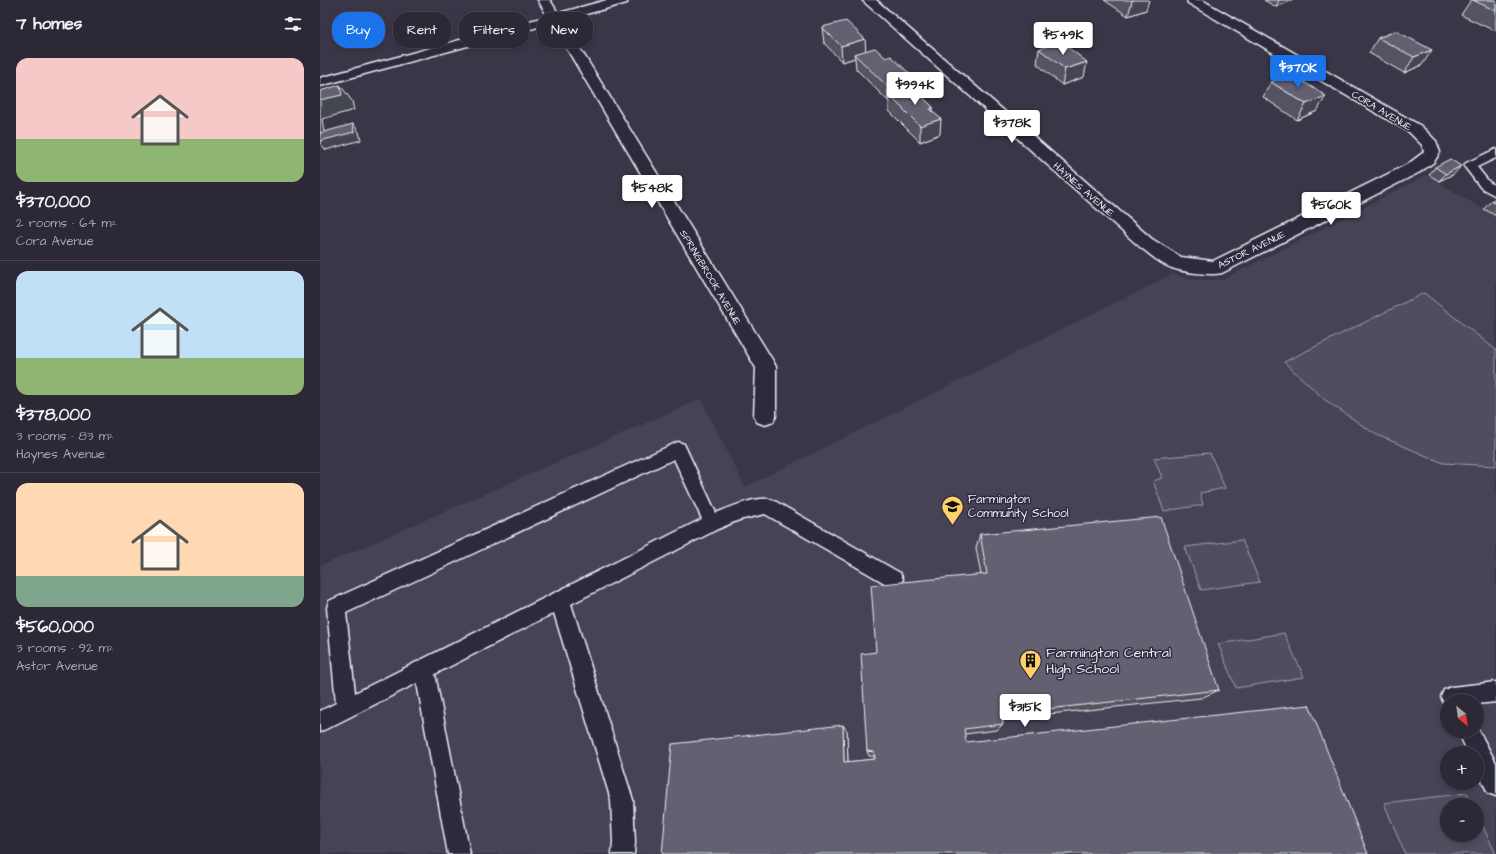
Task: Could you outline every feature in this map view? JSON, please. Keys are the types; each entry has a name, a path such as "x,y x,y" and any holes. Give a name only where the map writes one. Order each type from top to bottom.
{"street":[{"name":"SPRINGBROOK AVENUE","path":"544,0 551,12"},
{"path":"577,12 622,0"},
{"name":"HAYNES AVENUE","path":"868,0 1140,238 1177,263"},
{"name":"CORA AVENUE","path":"1193,0 1400,119 1424,137"},
{"path":"320,82 537,23"},
{"name":"SPRINGBROOK AVENUE","path":"573,48 766,367 765,416"},
{"name":"ASTOR AVENUE","path":"1177,263 1215,268 1414,168 1428,158 1432,152 1430,144 1424,137"}],"lane":[{"path":"1496,153 1470,166 1485,185 1496,192"},
{"path":"347,708 336,608 678,449 712,523"},
{"path":"320,722 712,523 738,512 767,506 894,579"},
{"path":"560,600 622,800 624,842 623,854"},
{"path":"424,669 459,854"},
{"path":"1481,694 1496,692"},
{"path":"1472,738 1496,785"}],"shaded area":[{"name":"Farmington Community School","path":"1427,175 1496,217 1496,854 320,854 320,566 701,399 745,487 1173,274 1195,280 1222,280"},
{"path":"1424,293 1496,350 1496,466 1443,463 1375,434 1325,400 1284,362"},
{"path":"1210,453 1225,488 1200,493 1203,505 1164,511 1153,481 1162,478 1154,458"},
{"path":"1242,540 1260,582 1201,590 1185,547"},
{"path":"1284,633 1304,677 1236,688 1218,644"},
{"path":"1467,793 1470,798 1440,798 1440,842 1484,842 1484,829 1496,854 1405,854 1384,803"}],"building":[{"path":"1473,0 1496,0 1496,11"},
{"path":"846,21 865,39 841,46 822,27"},
{"path":"1396,31 1432,50 1414,57 1378,38"},
{"path":"1061,42 1087,62 1065,69 1039,49"},
{"path":"875,48 886,58 891,56 913,77 887,86 854,54"},
{"path":"1291,74 1326,96 1306,104 1271,82"},
{"path":"340,85 342,95 320,100 320,91"},
{"path":"912,87 933,107 930,109 941,119 920,126 889,95"},
{"path":"353,124 354,132 320,141 320,133"},
{"path":"1450,159 1461,166 1446,174 1435,167"},
{"path":"1496,198 1496,204 1491,201"},
{"name":"Farmington Central High School","path":"1161,517 1219,690 1002,714 1003,724 964,729 966,742 1309,705 1368,854 662,854 672,744 843,725 844,762 875,759 874,752 867,751 861,654 876,652 871,585 987,574 980,534"}],"place":[{"name":"Farmington Community School","path":"953,526"},
{"name":"Farmington Central High School","path":"1030,680"}]}
